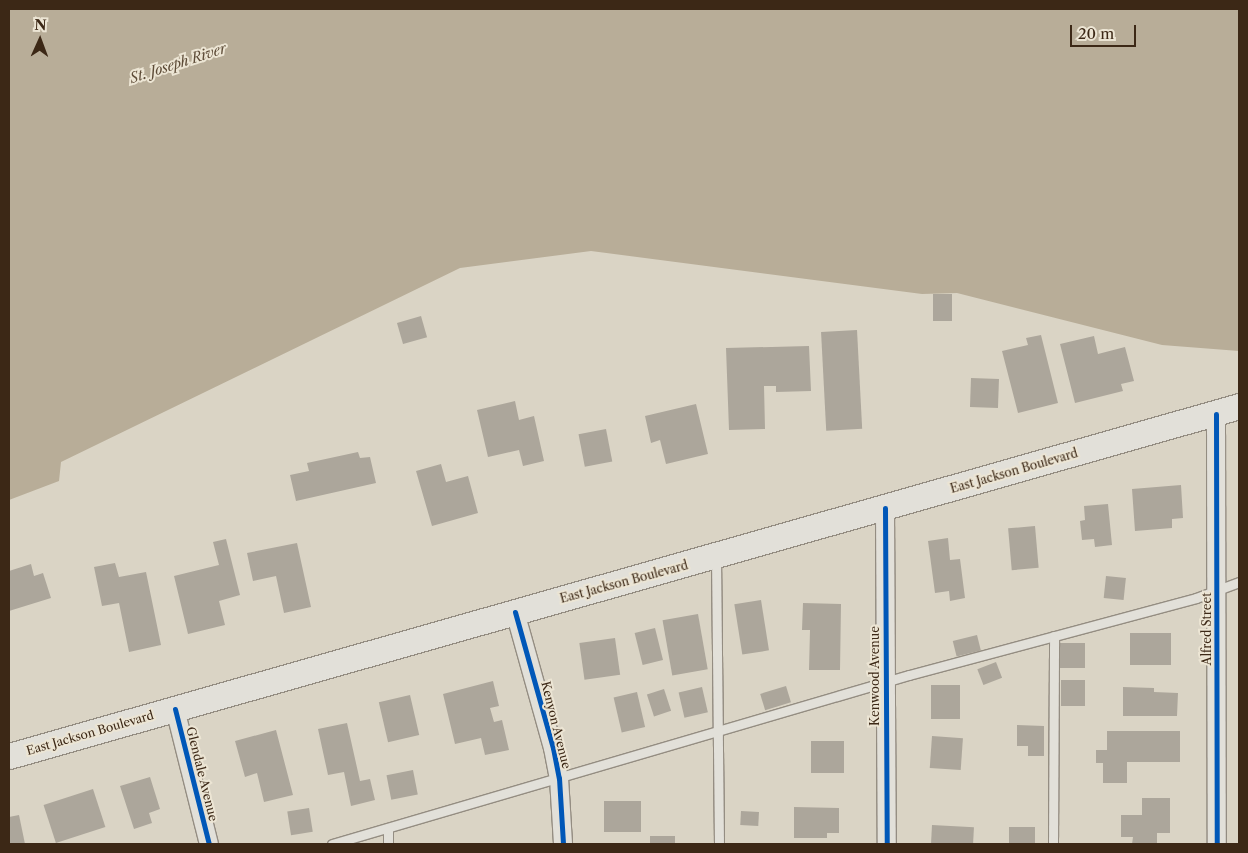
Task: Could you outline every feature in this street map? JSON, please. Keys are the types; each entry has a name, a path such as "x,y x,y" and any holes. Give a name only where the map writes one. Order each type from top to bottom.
{"main road":[{"name":"East Jackson Boulevard","path":"9,756 515,612 716,557 1228,410"}],"street":[{"name":"Alfred Street","path":"1217,844 1218,589 1228,410"},
{"name":"Kenwood Avenue","path":"885,508 887,844"},
{"name":"Kenyon Avenue","path":"515,612 559,778 563,844"},
{"name":"Glendale Avenue","path":"175,709 209,844"}],"lane":[{"path":"716,557 719,844"},
{"path":"332,844 885,683 1196,598 1239,582"},
{"path":"1053,844 1054,636"},
{"path":"388,828 388,844"}],"water":[{"name":"St. Joseph River","path":"9,9 1239,9 1239,351 1162,345 957,293 922,294 591,251 460,268 61,462 59,481 9,500"}],"building":[{"path":"933,294 952,294 952,321 933,321"},
{"path":"421,316 427,337 403,344 397,323"},
{"path":"857,330 862,429 826,431 821,332"},
{"path":"1041,335 1058,403 1018,413 1002,351 1028,345 1026,338"},
{"path":"1094,336 1098,354 1125,347 1134,381 1121,384 1123,391 1075,403 1060,344"},
{"path":"809,346 811,391 776,392 776,386 764,386 765,429 729,430 726,348"},
{"path":"971,378 999,379 998,408 970,407"},
{"path":"515,401 519,420 534,416 544,461 523,466 519,450 488,457 477,410"},
{"path":"696,404 708,454 666,464 660,440 651,443 645,416"},
{"path":"606,429 612,461 585,467 579,434"},
{"path":"358,452 360,458 370,457 376,483 296,501 290,475 309,471 307,463"},
{"path":"441,464 446,482 468,476 478,513 432,526 416,471"},
{"path":"1181,485 1183,518 1172,519 1172,528 1135,531 1132,489"},
{"path":"1108,504 1112,545 1095,547 1094,539 1082,540 1080,521 1085,520 1084,506"},
{"path":"1035,526 1039,568 1012,570 1008,528"},
{"path":"948,538 950,560 960,559 965,598 950,601 949,591 935,593 928,541"},
{"path":"226,539 240,595 219,601 225,625 188,634 174,576 219,565 213,542"},
{"path":"297,543 311,607 284,613 276,576 253,581 247,553"},
{"path":"115,563 119,577 146,572 161,645 129,652 119,603 102,606 94,567"},
{"path":"31,564 34,576 43,573 51,598 9,611 9,571"},
{"path":"1106,576 1126,578 1124,600 1104,598"},
{"path":"761,600 769,650 742,655 734,604"},
{"path":"803,603 841,604 840,670 809,670 810,630 802,630"},
{"path":"698,614 708,669 672,675 663,620"},
{"path":"655,628 663,660 643,665 635,633"},
{"path":"1130,633 1171,633 1171,665 1130,665"},
{"path":"977,635 981,651 957,657 953,641"},
{"path":"615,638 620,675 584,680 579,643"},
{"path":"1060,643 1085,643 1085,668 1060,668"},
{"path":"996,662 1002,678 983,685 977,669"},
{"path":"1061,680 1085,680 1085,706 1061,706"},
{"path":"493,681 499,706 490,708 494,722 502,720 509,750 485,755 481,738 455,744 443,694"},
{"path":"931,685 960,685 960,719 931,719"},
{"path":"786,686 791,702 765,710 760,694"},
{"path":"702,687 708,712 684,718 679,692"},
{"path":"1123,687 1154,688 1154,692 1178,693 1177,716 1123,716"},
{"path":"664,689 671,711 654,716 647,695"},
{"path":"637,692 645,727 622,732 614,697"},
{"path":"410,695 419,735 388,742 379,702"},
{"path":"347,723 360,781 370,779 375,800 351,806 344,772 328,775 318,729"},
{"path":"1017,725 1044,726 1044,756 1028,756 1028,746 1017,746"},
{"path":"276,730 293,795 264,802 257,773 245,777 235,741"},
{"path":"1107,731 1180,731 1180,762 1127,762 1127,783 1103,783 1103,763 1096,763 1096,750 1107,750"},
{"path":"932,736 963,738 961,770 930,768"},
{"path":"811,741 844,741 844,773 811,773"},
{"path":"413,770 418,795 391,800 386,775"},
{"path":"150,777 160,809 149,813 152,823 134,829 120,786"},
{"path":"93,789 105,827 56,843 44,805"},
{"path":"1142,798 1170,798 1170,833 1157,833 1157,844 1132,844 1133,837 1121,837 1121,815 1142,815"},
{"path":"604,801 641,801 641,832 604,832"},
{"path":"794,807 839,808 839,833 827,833 827,838 794,838"},
{"path":"309,808 313,832 291,835 287,811"},
{"path":"741,811 759,812 758,826 740,825"},
{"path":"19,815 25,844 9,844 9,817"},
{"path":"932,825 974,827 973,844 931,844"},
{"path":"1009,827 1035,827 1035,844 1009,844"},
{"path":"650,836 675,836 675,844 650,844"}],"cycle path":[{"path":"1216,414 1217,844"},
{"path":"885,508 887,844"},
{"path":"515,612 553,748 559,778 563,844"},
{"path":"175,709 209,844"}]}
